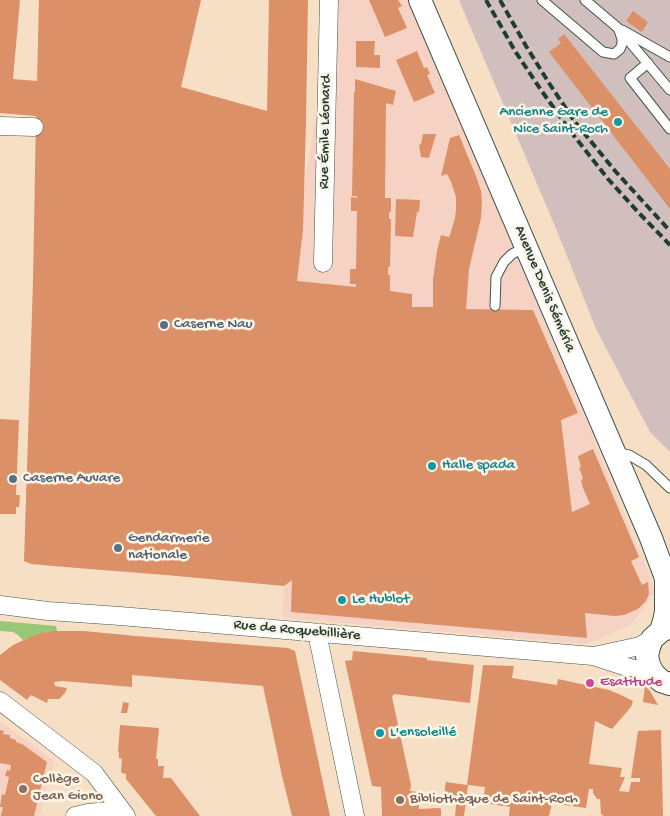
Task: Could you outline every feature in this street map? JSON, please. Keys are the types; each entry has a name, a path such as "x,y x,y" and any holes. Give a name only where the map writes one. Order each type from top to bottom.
{"street":[{"name":"Rue Émile Léonard","path":"323,263 329,0"},
{"name":"Avenue Denis Séméria","path":"420,0 668,584 666,612 661,633 649,647 647,656 649,665 665,682"},
{"path":"0,126 34,127"},
{"name":"Rue de Roquebillière","path":"0,605 594,656 665,682"},
{"path":"320,633 319,643 355,816"},
{"name":"Rue de Roquebillière","path":"594,656 635,647 661,633"},
{"path":"0,701 94,773 125,815"},
{"path":"75,816 109,811 125,815"}],"lane":[{"path":"542,0 603,52 614,54 620,49 622,39 618,28"},
{"path":"585,0 618,28 670,90"},
{"path":"618,28 670,57"},
{"path":"648,63 630,78 670,129"},
{"path":"495,306 496,277 504,262 512,254 526,247"},
{"path":"613,452 629,455 646,465 670,488"}],"shaded area":[{"name":"Halle spada","path":"335,0 409,0 656,591 631,625 587,644 283,618 292,259"},
{"path":"459,0 670,0 670,452 650,432 596,329 557,231"},
{"name":"Collège Jean Giono","path":"0,721 54,761 40,816 0,816"}],"green space":[{"path":"0,621 56,626 57,631 43,633 23,640 13,632 0,631"}],"building":[{"path":"0,0 20,0 13,79 37,81 39,0 201,0 181,87 267,111 269,0 308,0 303,230 297,281 356,287 356,284 350,284 350,269 356,269 357,211 351,211 351,197 357,198 357,196 352,196 355,79 396,91 393,105 386,103 385,198 391,198 391,212 389,212 389,219 391,219 390,267 388,267 388,275 390,275 390,291 412,294 412,307 433,307 433,279 437,251 441,235 449,237 450,235 456,209 456,197 451,182 447,174 441,176 450,138 459,135 476,176 482,201 481,218 469,269 466,309 533,310 578,413 561,420 572,512 590,504 581,481 583,478 579,468 581,467 578,456 593,449 639,557 631,561 642,585 648,582 649,594 646,601 638,609 624,615 585,613 587,638 291,612 292,580 284,586 31,564 24,561 36,116 0,113"},
{"path":"369,0 398,0 402,6 398,8 407,28 385,37"},
{"path":"633,11 648,22 642,32 626,21"},
{"name":"Ancienne Gare de Nice Saint-Roch","path":"564,34 670,169 670,209 549,52 561,43 558,39"},
{"path":"356,41 375,41 374,55 380,55 380,68 356,67"},
{"path":"417,51 424,68 427,67 430,74 427,75 435,93 414,102 396,60"},
{"path":"423,134 436,134 429,158 421,157 419,145 421,144"},
{"path":"396,199 420,200 413,237 395,236"},
{"path":"0,419 19,420 16,495 20,495 16,514 0,514"},
{"path":"53,631 84,631 288,648 295,651 330,816 292,816 263,686 132,675 132,687 63,681 54,682 55,686 67,688 59,699 48,699 47,703 31,695 27,700 0,680 0,655 13,645 28,638"},
{"name":"L'ensoleillé","path":"353,651 427,658 427,660 474,665 470,703 394,694 392,697 411,785 410,791 418,792 419,809 439,808 441,809 441,816 382,816 381,787 372,786 345,661 352,660"},
{"path":"483,665 514,666 512,678 557,685 558,679 609,690 633,701 631,707 612,729 595,721 589,764 622,768 620,777 625,777 619,791 629,792 631,782 640,782 640,778 631,778 638,731 661,730 663,816 604,816 601,814 600,799 597,799 593,789 589,789 586,808 552,803 549,816 509,816 510,807 483,803 485,787 468,785 464,816 455,816 457,796 444,795 446,782 467,785"},
{"path":"645,686 650,691 658,705 643,702"},
{"path":"123,702 129,703 127,713 121,713"},
{"path":"120,725 159,728 156,759 158,759 158,766 164,766 163,778 171,778 200,816 156,816 126,779 126,774 121,772 122,759 119,758 118,752"},
{"name":"Collège Jean Giono","path":"0,730 4,731 3,734 10,735 10,738 16,740 16,742 22,744 47,762 34,816 1,816 3,807 0,807 2,794 5,795 9,777 5,776 7,770 10,771 11,765 0,763"}],"railway":[{"path":"486,0 515,51 571,132 608,179 670,245"},
{"path":"500,0 526,46 575,122 616,172 670,231"}],"place":[{"name":"Ancienne Gare de Nice Saint-Roch","path":"618,122"},
{"name":"Caserne Nau","path":"164,325"},
{"name":"Halle spada","path":"432,466"},
{"name":"Caserne Auvare","path":"13,479"},
{"name":"Gendarmerie nationale","path":"118,548"},
{"name":"Le Hublot","path":"342,600"},
{"name":"Esatitude","path":"590,683"},
{"name":"L'ensoleillé","path":"380,733"},
{"name":"Collège Jean Giono","path":"23,789"},
{"name":"Bibliothèque de Saint-Roch","path":"400,800"}]}
